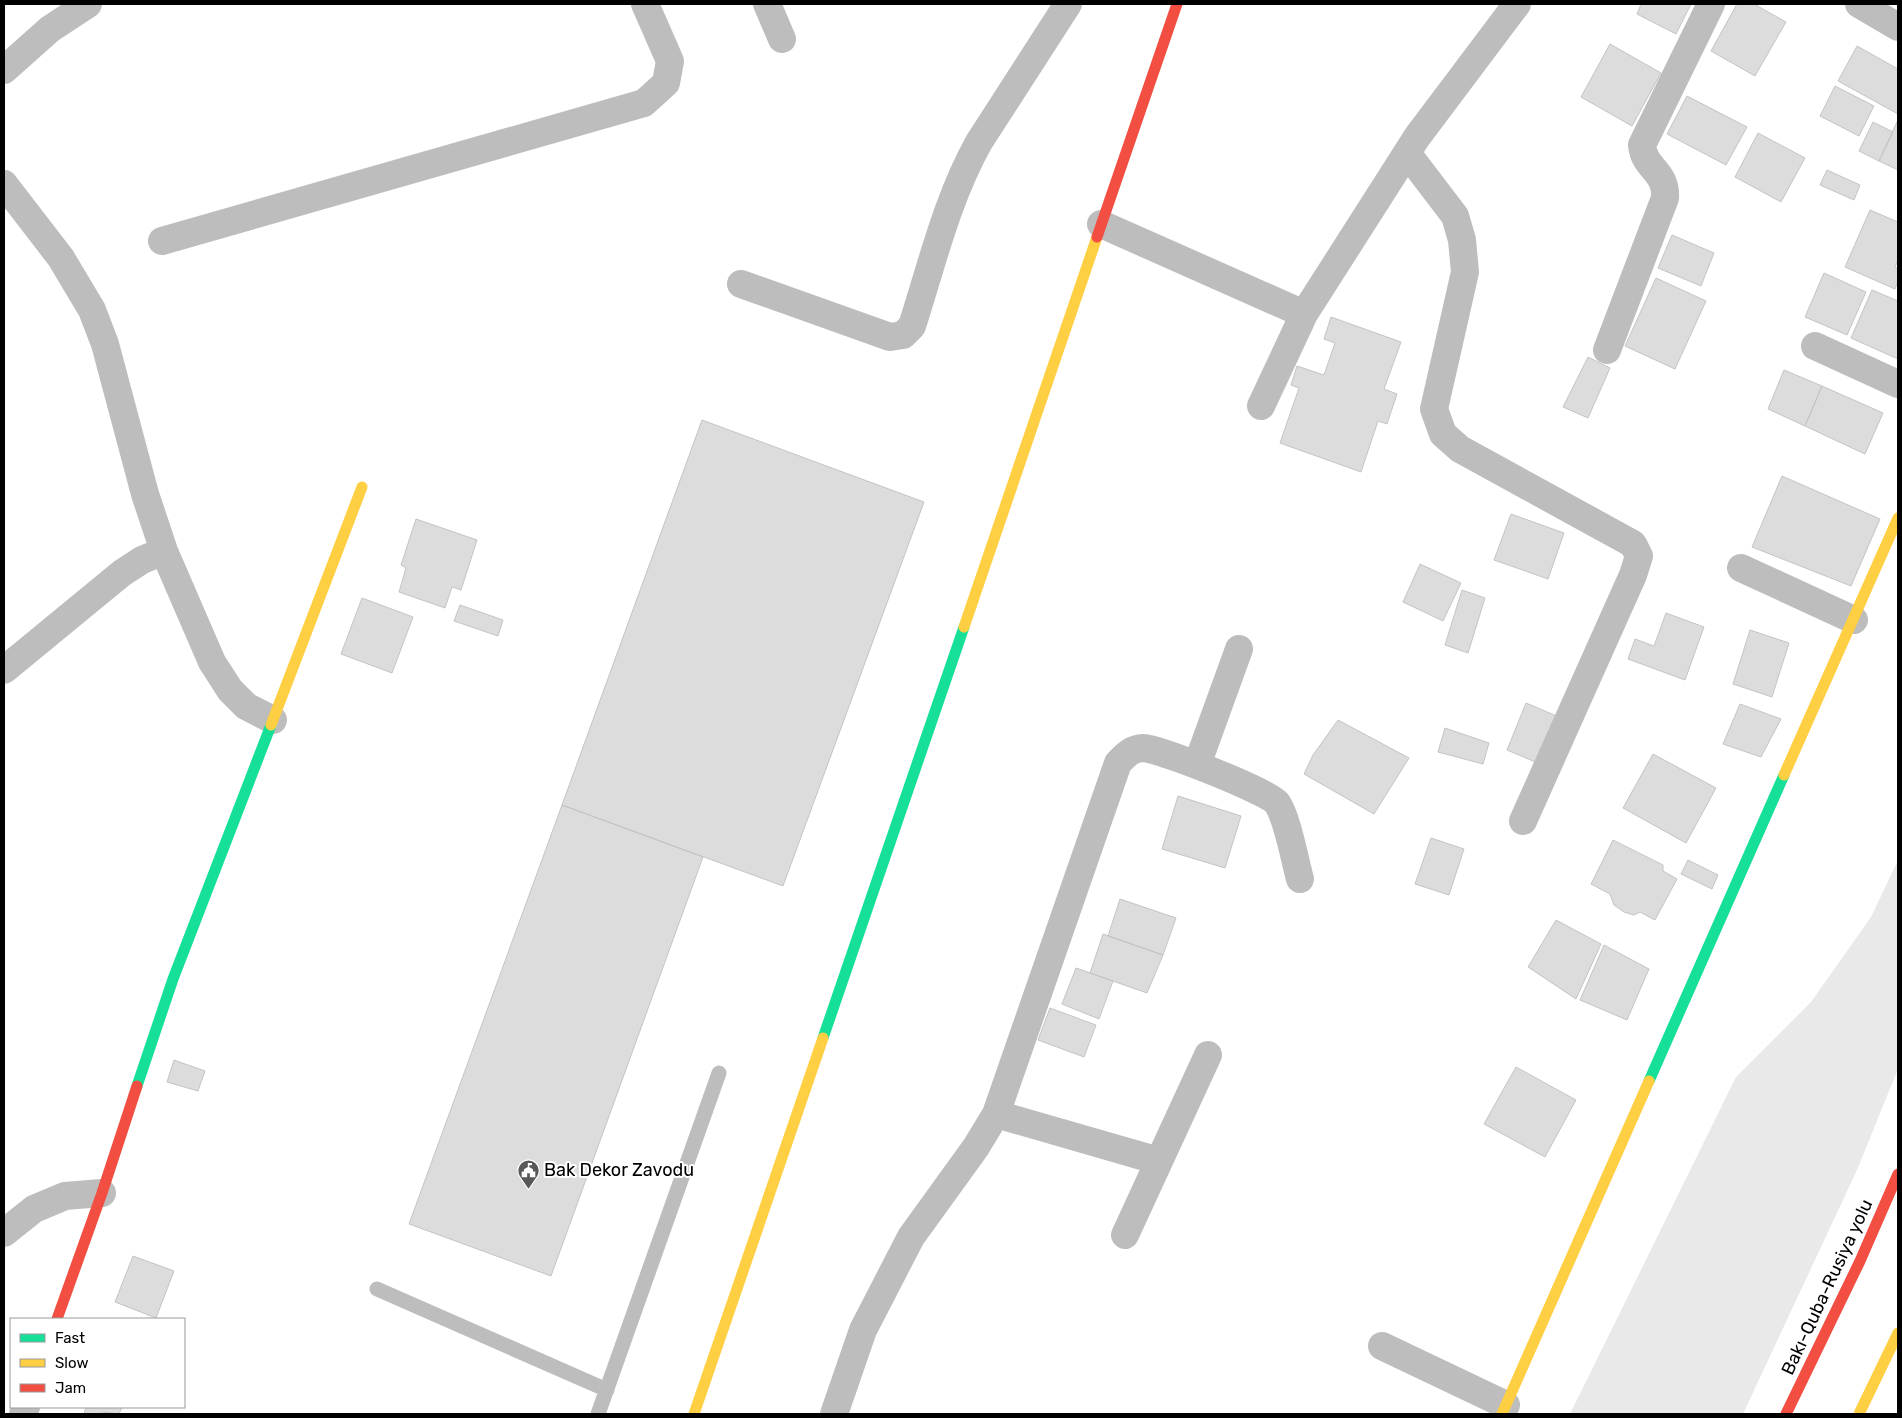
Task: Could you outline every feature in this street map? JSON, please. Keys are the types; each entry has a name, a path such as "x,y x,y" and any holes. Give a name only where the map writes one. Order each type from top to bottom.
{"main road":[{"path":"694,1414 846,976 1177,4"},
{"path":"57,1318 102,1193 173,979 362,487"},
{"path":"1504,1410 1898,518"},
{"name":"Bakı-Quba-Rusiya yolu","path":"1786,1414 1860,1261 1898,1174"},
{"path":"1860,1414 1898,1333"}],"street":[{"path":"4,70 50,29 88,4"},
{"path":"162,241 644,102 666,83 670,61 645,4"},
{"path":"767,4 782,39"},
{"path":"741,284 890,337 903,335 912,326 954,194 966,165 978,142 1068,4"},
{"path":"1262,406 1304,314 1407,153 1516,4"},
{"path":"1607,350 1665,198 1666,187 1663,180 1643,155 1642,145 1711,4"},
{"path":"1859,4 1898,27"},
{"path":"1407,153 1455,216 1462,240 1464,272 1434,409 1443,434 1460,449 1633,544 1638,556 1633,575 1523,821"},
{"path":"4,184 61,258 92,310 105,344 145,494 164,551 212,662 230,690 246,706 273,720"},
{"path":"1101,224 1304,314"},
{"path":"1816,346 1898,384"},
{"path":"4,670 122,573 142,560 164,551"},
{"path":"1741,568 1854,620"},
{"path":"1197,765 1239,649"},
{"path":"834,1414 863,1330 910,1237 976,1148 996,1114 1118,763 1132,750 1144,748 1197,765 1266,794 1276,802 1284,818 1300,880"},
{"path":"1125,1235 1208,1055"},
{"path":"996,1114 1159,1161"},
{"path":"4,1233 34,1209 65,1196 102,1193"},
{"path":"1382,1346 1504,1410"}],"lane":[{"path":"598,1414 719,1073"},
{"path":"377,1289 607,1390"}],"shaded area":[{"path":"1898,860 1898,1069 1857,1170 1743,1414 1570,1414 1736,1077 1811,1002 1871,917"}],"building":[{"path":"1641,4 1691,4 1676,34 1637,14"},
{"path":"1737,4 1754,4 1786,22 1755,76 1711,51"},
{"path":"1610,44 1661,73 1632,126 1581,97"},
{"path":"1857,46 1898,69 1898,114 1838,81"},
{"path":"1835,86 1874,106 1859,136 1820,116"},
{"path":"1687,96 1747,127 1726,165 1667,134"},
{"path":"1873,122 1893,132 1879,161 1859,151"},
{"path":"1898,123 1898,170 1879,161"},
{"path":"1758,133 1805,158 1781,202 1735,177"},
{"path":"1827,170 1860,185 1854,200 1820,185"},
{"path":"1870,210 1898,222 1898,260 1895,267 1898,269 1898,281 1895,289 1845,267"},
{"path":"1672,235 1714,253 1701,286 1658,268"},
{"path":"1824,273 1866,292 1847,335 1805,317"},
{"path":"1656,278 1706,301 1675,369 1625,346"},
{"path":"1872,290 1898,301 1898,359 1851,338"},
{"path":"1331,317 1401,342 1384,389 1397,394 1387,424 1378,421 1361,472 1280,443 1299,388 1291,385 1297,366 1324,375 1335,343 1324,339"},
{"path":"1588,357 1610,368 1588,418 1563,407"},
{"path":"1784,370 1822,386 1805,426 1768,409"},
{"path":"1822,386 1883,413 1865,454 1805,426"},
{"path":"702,420 924,502 783,886 562,805"},
{"path":"1782,476 1880,519 1851,586 1752,547"},
{"path":"1511,514 1564,533 1548,579 1494,560"},
{"path":"416,519 477,540 461,590 452,587 445,608 399,592 406,568 401,565"},
{"path":"1420,564 1461,583 1443,621 1403,602"},
{"path":"1462,590 1485,598 1468,653 1445,645"},
{"path":"362,598 413,617 392,673 341,654"},
{"path":"460,605 503,620 498,636 454,621"},
{"path":"1666,613 1704,627 1685,680 1628,659 1635,639 1654,646"},
{"path":"1750,630 1789,643 1772,697 1733,684"},
{"path":"1526,703 1559,717 1540,764 1507,750"},
{"path":"1740,704 1781,719 1761,757 1723,744"},
{"path":"1338,720 1409,758 1374,814 1304,774 1313,755"},
{"path":"1445,728 1489,743 1483,764 1438,752"},
{"path":"1653,754 1716,788 1686,843 1623,808"},
{"path":"1178,796 1241,816 1225,868 1162,849"},
{"path":"562,805 703,857 551,1276 409,1224"},
{"path":"1431,838 1464,849 1449,895 1415,884"},
{"path":"1613,840 1663,865 1663,871 1677,879 1655,920 1640,912 1634,915 1624,912 1614,905 1610,894 1591,884"},
{"path":"1688,860 1718,875 1712,889 1681,874"},
{"path":"1120,899 1176,918 1163,955 1108,936"},
{"path":"1556,920 1601,944 1576,999 1528,967"},
{"path":"1103,934 1163,955 1147,993 1090,973"},
{"path":"1604,945 1649,969 1627,1020 1580,1000"},
{"path":"1076,968 1113,981 1099,1019 1062,1004"},
{"path":"1050,1008 1096,1025 1084,1057 1038,1040"},
{"path":"174,1060 205,1071 198,1091 167,1082"},
{"path":"1516,1067 1576,1100 1545,1157 1484,1124"},
{"path":"133,1256 174,1271 156,1318 115,1302"},
{"path":"86,1408 122,1408 119,1414 102,1412 101,1414 84,1414"}],"traffic: fast":[{"path":"823,1038 964,627"},
{"path":"137,1086 173,979 271,725"},
{"path":"1649,1081 1784,775"}],"traffic: slow":[{"path":"964,627 1097,237"},
{"path":"271,725 362,487"},
{"path":"1784,775 1898,518"},
{"path":"694,1414 823,1038"},
{"path":"1502,1414 1649,1081"},
{"path":"1859,1414 1898,1333"}],"traffic: jam":[{"path":"1097,237 1177,4"},
{"path":"57,1318 102,1193 137,1086"},
{"path":"1786,1414 1860,1261 1898,1174"}],"place":[{"name":"Bak Dekor Zavodu","path":"528,1189"}]}
